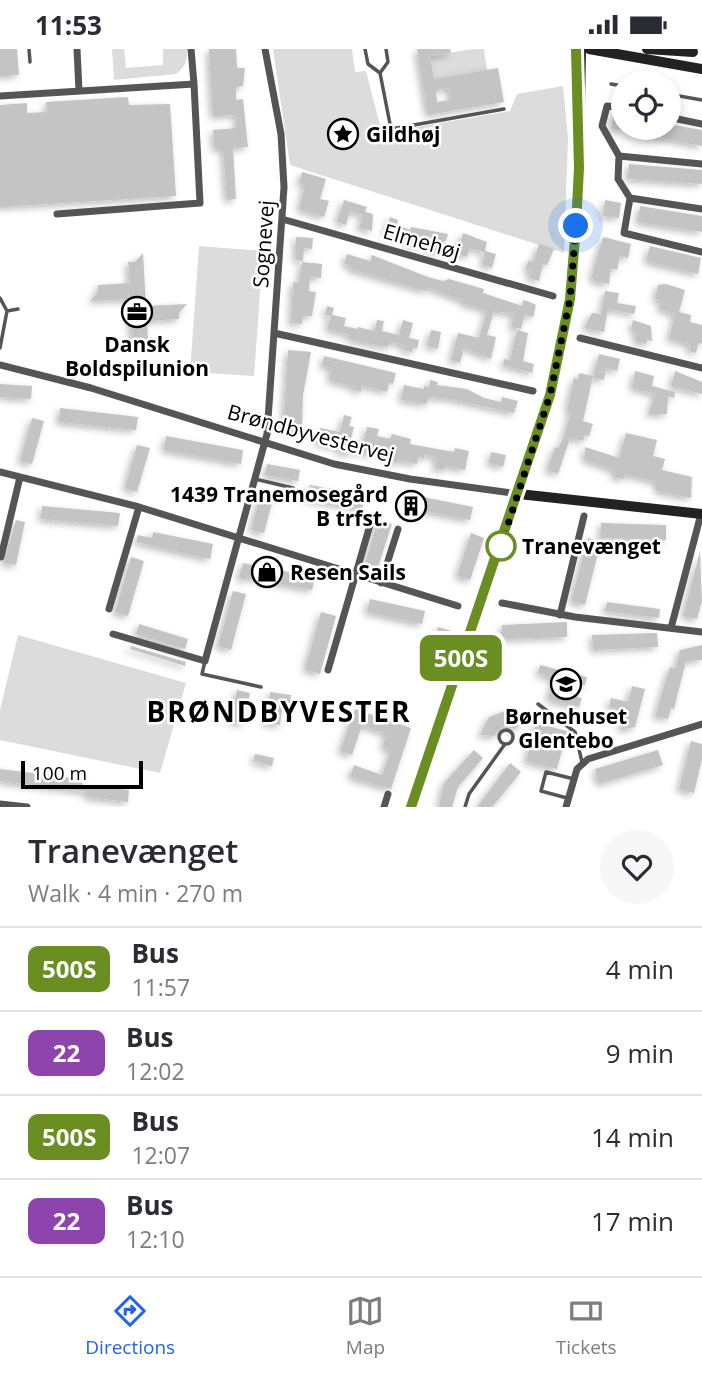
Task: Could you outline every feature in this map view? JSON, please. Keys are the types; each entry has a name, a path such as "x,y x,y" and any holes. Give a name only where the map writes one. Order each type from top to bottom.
{"street":[{"path":"77,49 79,91"},
{"path":"57,214 200,203 191,49"},
{"name":"Sognevej","path":"265,49 281,134 282,219 265,443"},
{"path":"576,49 579,168"},
{"path":"411,807 519,494 550,395 566,319 579,168 581,49"},
{"path":"589,49 702,69"},
{"path":"647,49 693,51"},
{"path":"0,96 194,84"},
{"path":"611,106 607,106 602,126 619,156 618,179 630,198 624,233 702,252"},
{"path":"681,120 702,124"},
{"path":"619,156 702,163"},
{"path":"630,198 702,209"},
{"name":"Elmehøj","path":"282,219 553,296"},
{"path":"274,333 533,391"},
{"path":"580,338 702,369"},
{"name":"Brøndbyvestervej","path":"0,365 91,388 367,472 519,494 701,514"},
{"path":"113,634 205,661 265,443"},
{"path":"0,472 139,507 458,606"},
{"path":"1,557 20,477"},
{"path":"109,609 139,507"},
{"path":"671,628 701,514"},
{"path":"560,615 584,516"},
{"path":"328,670 370,525"},
{"path":"381,583 398,529"},
{"path":"502,603 560,615 702,632"},
{"path":"566,807 582,762 702,723"},
{"path":"384,807 388,794"},
{"path":"0,804 27,807"}],"lane":[{"path":"29,49 30,62"},
{"path":"365,49 368,64 380,73 391,129 504,109"},
{"path":"380,73 388,62 386,49"},
{"path":"681,96 702,100"},
{"path":"0,298 7,311 0,348"},
{"path":"7,311 18,309"},
{"path":"0,316 5,325"},
{"path":"255,479 293,488"},
{"path":"205,661 202,674 261,688"},
{"path":"538,704 575,732 582,762"},
{"path":"465,807 469,794 505,744"},
{"path":"569,798 541,791 547,772 574,779"}],"shaded area":[{"path":"112,49 124,49 126,68 163,65 163,49 187,49 187,57 184,66 176,74 114,80"},
{"path":"273,49 352,49 355,72 366,71 382,133 510,111 517,94 563,86 568,137 564,253 290,165"},
{"path":"484,49 487,70 434,79 430,56"},
{"path":"199,246 263,251 254,376 190,372"},
{"path":"18,635 186,683 160,773 0,740 0,710"}],"building":[{"path":"0,49 17,49 19,75 0,76"},
{"path":"209,49 236,49 237,68 245,68 243,86 236,87 236,100 243,99 248,147 233,148 236,199 227,200 223,149 215,149 213,130 237,128 237,115 213,116"},
{"path":"417,49 450,49 451,53 430,56 434,79 498,68 504,102 428,115","holes":["449,88 451,100 437,102 436,90"]},
{"path":"128,97 129,105 170,104 176,196 0,207 0,105 27,103 27,113 47,112 46,102"},
{"path":"681,126 702,130 702,146 671,140 681,140"},
{"path":"629,164 702,170 702,184 628,179"},
{"path":"302,172 326,179 320,199 329,201 324,217 299,209 305,185 299,183"},
{"path":"344,200 367,207 365,212 373,214 372,231 359,228 363,215 350,211 346,225 337,222"},
{"path":"605,200 621,203 619,218 603,216"},
{"path":"640,206 702,216 702,232 638,222"},
{"path":"390,217 398,220 397,225 410,230 411,227 448,234 440,253 430,250 431,246 406,244 408,238 385,235"},
{"path":"463,233 487,242 485,251 496,254 492,268 483,265 484,252 470,248 467,257 457,254"},
{"path":"296,237 313,238 312,249 304,248 303,261 296,260"},
{"path":"603,237 631,244 628,258 620,256 617,270 611,268 609,284 593,281 592,275"},
{"path":"539,244 554,249 547,265 543,264 539,281 529,278 531,272 526,268 528,261 533,262"},
{"path":"650,246 701,258 698,274 646,261"},
{"path":"143,253 146,306 187,304 179,313 179,319 147,321 148,339 142,339 133,348 128,299 90,301 98,292 98,285 130,283 128,262 135,262"},
{"path":"347,254 370,261 372,255 428,277 443,281 449,279 484,289 483,293 522,306 523,300 530,302 536,305 533,317 525,315 521,329 511,327 514,314 494,311 487,335 496,337 491,359 464,347 460,363 451,360 458,333 479,338 487,310 464,304 464,301 427,287 426,291 350,269 351,266 344,264"},
{"path":"302,262 322,264 321,278 310,277 309,291 316,292 312,316 302,316 302,324 291,323 293,282 299,283"},
{"path":"666,284 685,290 679,312 691,315 690,322 702,325 702,344 698,343 696,353 689,351 690,344 669,339 675,314 659,309 662,301 655,299 658,285"},
{"path":"605,291 619,293 617,303 636,306 634,314 608,309 604,332 584,328 592,313 601,314"},
{"path":"327,306 334,308 332,315 346,318 344,326 358,329 374,331 377,320 384,321 382,331 399,335 403,320 413,323 409,338 419,340 417,349 413,348 412,352 403,350 404,345 392,342 387,347 362,342 349,339 350,335 327,329 331,316 325,315"},
{"path":"633,320 651,326 652,341 647,340 646,344 635,341 637,332 631,329"},
{"path":"431,330 441,332 438,349 427,346"},
{"path":"517,330 528,333 523,361 534,364 532,373 503,365 504,359 510,360"},
{"path":"288,350 311,352 303,395 302,432 283,431"},
{"path":"599,354 620,359 617,371 606,368 604,380 593,378"},
{"path":"324,356 396,373 393,384 389,383 387,392 362,385 361,392 354,390 355,387 329,379 332,368 322,366"},
{"path":"635,371 654,376 652,386 675,392 674,398 668,396 667,414 648,414 656,394 632,388"},
{"path":"675,371 702,382 702,394 671,386"},
{"path":"579,373 593,376 583,421 593,424 589,436 585,435 583,441 570,438 558,474 547,470 555,447 558,448 564,437 571,411 567,410 574,378 578,379"},
{"path":"430,380 438,382 437,385 467,389 484,398 501,402 502,397 518,401 514,413 451,399 430,397 426,404 401,400 404,385 424,389 424,386 429,387"},
{"path":"0,384 32,386 31,399 0,397"},
{"path":"60,408 138,417 136,430 59,422"},
{"path":"344,415 352,417 349,426 354,427 350,442 363,445 367,427 379,429 377,436 390,439 392,434 411,439 410,444 454,452 455,448 469,451 465,470 447,466 442,470 435,468 437,458 425,454 424,458 418,457 417,464 397,460 397,463 385,460 388,449 375,446 373,455 351,450 350,454 338,451 339,447 317,443 320,428 340,432"},
{"path":"32,418 44,421 32,464 20,461"},
{"path":"626,433 657,440 653,456 665,459 662,470 692,477 691,498 657,491 657,482 625,474 624,479 614,477 615,470 585,460 585,447 619,458"},
{"path":"166,436 243,450 241,464 164,450"},
{"path":"137,445 150,448 137,492 125,488"},
{"path":"491,452 506,455 503,467 489,463"},
{"path":"267,464 300,470 298,481 265,475"},
{"path":"310,485 365,495 362,509 307,499"},
{"path":"262,489 275,492 264,533 251,530"},
{"path":"418,496 473,507 470,520 415,509"},
{"path":"42,506 120,513 118,526 41,519"},
{"path":"16,520 25,522 16,565 3,563"},
{"path":"378,520 392,524 378,567 365,563"},
{"path":"601,523 666,525 666,540 601,538"},
{"path":"153,532 213,544 210,559 136,542 138,535 152,538"},
{"path":"471,533 484,538 470,580 457,576"},
{"path":"588,538 601,541 585,605 571,601"},
{"path":"700,551 702,601 697,619 683,616"},
{"path":"131,557 144,561 128,616 115,612"},
{"path":"243,563 315,577 312,590 247,577 246,580 239,578"},
{"path":"233,591 246,594 231,650 218,646"},
{"path":"370,599 425,611 422,624 367,612"},
{"path":"607,602 660,609 659,618 605,611"},
{"path":"321,612 336,616 320,674 305,669"},
{"path":"567,622 567,637 502,639 502,625"},
{"path":"139,624 188,639 185,649 136,634"},
{"path":"438,627 452,631 438,674 424,669"},
{"path":"657,633 658,647 593,650 592,635"},
{"path":"702,645 702,660 686,661 674,709 671,708 668,719 655,716 670,667 675,669 680,650"},
{"path":"131,646 186,662 185,666 130,649"},
{"name":"Børnehuset Glentebo","path":"540,665 587,677 585,685 580,684 577,697 582,698 579,707 548,699 554,679 538,673"},
{"path":"632,686 645,689 635,727 620,730 625,711 609,707 611,698 628,702"},
{"path":"237,690 250,693 243,724 230,721"},
{"path":"270,692 291,695 290,705 283,704 280,725 265,723"},
{"path":"355,709 411,728 391,789 350,777 354,765 382,775 391,750 382,747 387,734 362,725 352,755 340,751"},
{"path":"507,710 526,719 515,729 505,725 494,736 480,735 489,717"},
{"path":"536,723 567,731 557,769 526,761"},
{"path":"691,741 702,744 702,759 694,793 679,789"},
{"path":"474,750 483,758 458,787 452,807 439,807 444,783"},
{"path":"658,750 663,765 599,784 595,769"},
{"path":"255,754 274,758 272,766 253,761"},
{"path":"510,763 521,772 492,807 477,807"},
{"path":"0,769 82,779 82,785 129,790 128,802 87,797 87,792 0,781"}],"bus line":[{"name":"500S","path":"411,807 513,512 550,395 570,299 576,226 579,168 576,49"}],"place":[{"name":"Gildhøj","path":"343,134"},
{"name":"Dansk Boldspilunion","path":"137,312"},
{"name":"1439 Tranemosegård B trfst.","path":"411,506"},
{"name":"Tranevænget","path":"501,546"},
{"name":"Resen Sails","path":"267,572"},
{"name":"Børnehuset Glentebo","path":"566,684"}],"district":[{"name":"BRØNDBYVESTER","path":"279,711"}],"route":[{"path":"501,546 550,395 570,299 576,226"}]}
